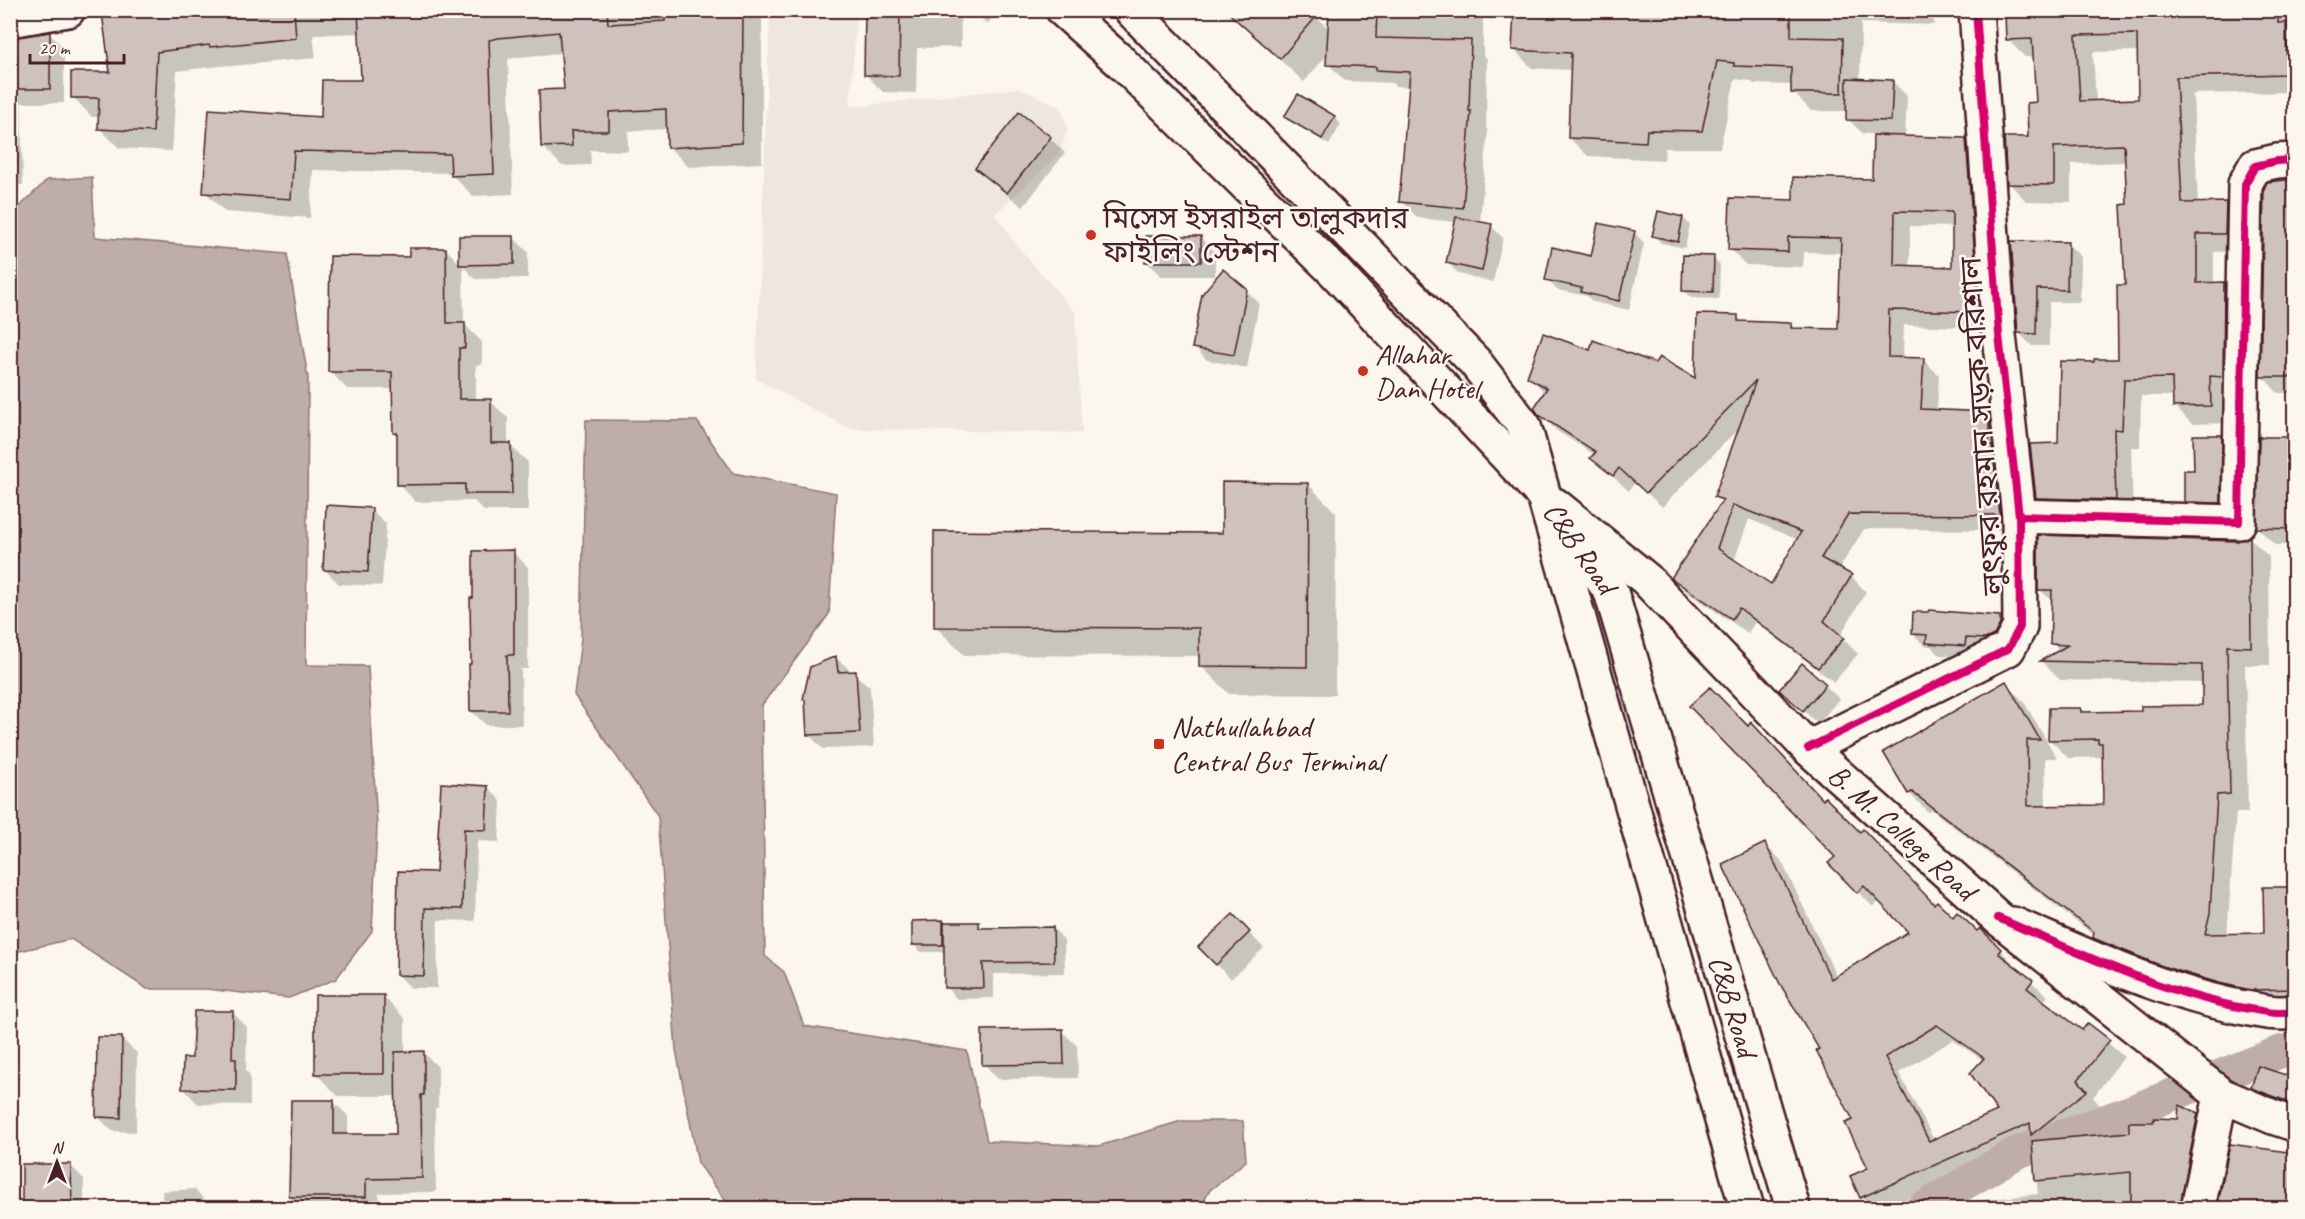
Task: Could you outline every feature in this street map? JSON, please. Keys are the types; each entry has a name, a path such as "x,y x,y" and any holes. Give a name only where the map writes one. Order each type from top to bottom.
{"main road":[{"path":"10,20 68,10"},
{"path":"1063,10 1120,61 1334,271 1543,495"},
{"path":"1131,10 1475,362 1524,426 1543,495"},
{"name":"লুৎফুর রহমান সড়ক বরিশাল","path":"1808,748 2008,649 2020,627 2019,516 1999,335 1976,10"},
{"path":"2019,516 2239,522 2245,184 2255,166 2295,160"},
{"name":"B. M. College Road","path":"1543,495 1646,579 1808,748 1998,918 2221,1095 2295,1124"},
{"name":"C&B Road","path":"1543,495 1747,1209"},
{"name":"C&B Road","path":"1543,495 1611,592 1793,1209"},
{"path":"1998,918 2108,965 2207,1001 2280,1014 2295,1012"},
{"path":"2198,1209 2221,1095"}],"shaded area":[{"path":"770,11 857,11 850,107 1019,88 1061,107 1068,130 1058,155 995,214 1018,247 1075,312 1082,433 850,429 756,379"},
{"path":"92,177 95,237 287,254 308,378 306,665 368,666 377,827 372,931 336,979 289,998 206,989 147,989 71,939 11,953 11,215 47,180"},
{"path":"586,420 697,421 733,473 836,493 829,614 762,705 765,956 784,972 804,1026 967,1051 987,1141 1099,1146 1181,1121 1243,1121 1246,1161 1209,1191 1201,1208 731,1208 698,1163 676,1050 658,816 574,695 581,639"}],"building":[{"path":"120,10 294,10 296,38 157,52 153,132 98,129 99,98 71,98 71,72 110,72 102,13"},
{"path":"358,10 607,10 608,24 665,21 665,10 743,10 742,143 667,148 666,109 609,112 609,131 571,131 572,146 541,147 539,90 564,89 559,32 489,40 494,174 451,176 450,154 294,151 291,199 203,193 209,109 321,117 322,80 361,80"},
{"path":"865,10 900,10 899,76 864,75"},
{"path":"1225,10 1322,10 1280,59"},
{"path":"1329,10 1377,10 1376,38 1471,40 1469,111 1471,111 1463,208 1399,202 1410,72 1376,70 1376,67 1326,65"},
{"path":"1514,10 1791,10 1791,37 1843,38 1842,93 1791,93 1791,68 1734,66 1734,63 1717,61 1702,131 1647,130 1646,142 1568,138 1571,53 1512,50"},
{"path":"2063,10 2278,10 2278,23 2286,23 2287,74 2176,77 2182,203 2226,202 2225,234 2197,234 2197,283 2224,282 2223,377 2210,376 2211,406 2173,407 2172,378 2124,379 2122,430 2114,429 2116,500 2036,498 2030,444 2058,443 2060,361 2094,362 2094,359 2118,359 2117,285 2125,285 2121,205 2127,204 2124,145 2054,147 2054,185 2007,184 2004,137 2028,137 2027,103 2036,102 2032,39 2006,40 2005,14","holes":["2137,34 2138,99 2080,101 2076,35"]},
{"path":"50,32 50,89 10,89 10,38"},
{"path":"1847,78 1893,80 1891,121 1846,120"},
{"path":"1298,94 1335,116 1322,139 1284,117"},
{"path":"1019,112 1051,137 1007,193 975,168"},
{"path":"1873,135 1966,138 1979,312 1889,310 1888,357 1924,358 1921,409 1989,412 1989,445 1992,445 2000,515 1848,514 1821,558 1852,575 1824,621 1844,638 1818,668 1739,608 1732,619 1671,578 1723,500 1714,497 1756,380 1646,493 1619,468 1613,476 1590,458 1596,452 1539,415 1534,408 1547,388 1527,377 1543,333 1590,350 1593,340 1655,363 1659,357 1695,378 1697,314 1738,315 1738,321 1791,323 1791,328 1838,329 1841,238 1788,237 1788,252 1728,250 1730,198 1793,200 1793,177 1872,179","holes":["1895,211 1952,212 1952,267 1894,265","1733,505 1801,532 1771,584 1717,548"]},
{"path":"2295,179 2295,377 2260,377 2264,189 2267,182"},
{"path":"1658,211 1683,217 1678,242 1652,236"},
{"path":"1456,217 1492,224 1482,271 1446,263"},
{"path":"1598,223 1635,231 1619,301 1581,292 1582,288 1545,280 1552,247 1591,256"},
{"path":"459,236 514,236 514,264 459,265"},
{"path":"1145,236 1201,236 1201,262 1145,262"},
{"path":"2011,241 2068,242 2067,290 2037,289 2036,334 2018,333"},
{"path":"409,248 446,248 447,323 465,323 465,348 459,348 459,399 491,399 491,443 511,443 512,494 465,494 465,484 397,485 397,433 393,433 392,372 328,372 330,256 409,257"},
{"path":"1683,255 1714,256 1713,292 1682,291"},
{"path":"1223,269 1247,289 1234,355 1192,348 1202,294"},
{"path":"2193,435 2222,435 2221,503 2184,502 2184,470 2194,470"},
{"path":"2259,437 2295,437 2295,529 2256,528"},
{"path":"1222,482 1308,483 1307,667 1199,666 1199,628 934,627 934,531 1222,533"},
{"path":"326,505 372,508 368,572 323,570"},
{"path":"2038,535 2238,541 2250,536 2251,647 2227,646 2230,794 2217,795 2210,913 2205,934 2264,933 2263,887 2295,887 2295,989 2251,990 2219,983 2162,966 2093,938 2094,932 1912,792 1908,794 1883,752 2006,681 2040,740 2027,740 2028,806 2103,805 2102,743 2098,743 2098,739 2048,740 2049,708 2081,708 2081,712 2141,711 2141,706 2202,705 2202,665 2040,661 2068,645 2050,644 2052,590 2038,590"},
{"path":"514,550 514,655 507,655 508,711 470,711 470,598 473,598 473,551"},
{"path":"1929,610 2000,616 2000,624 1994,635 1985,639 1966,638 1965,646 1926,643 1927,635 1912,634 1913,612 1928,612"},
{"path":"836,656 838,672 856,671 860,733 807,735 805,700 803,699 810,667"},
{"path":"1802,663 1826,684 1803,711 1779,690"},
{"path":"1710,687 1748,726 1751,722 1823,800 1825,797 1860,832 1863,829 1934,904 1937,901 1953,917 1957,912 1977,931 1980,928 2001,949 1998,953 2033,980 2027,988 2082,1030 2088,1023 2110,1040 2078,1080 2087,1091 2031,1135 2030,1123 1860,1198 1850,1176 1868,1168 1845,1123 1853,1120 1816,1050 1819,1049 1780,984 1722,864 1765,843 1831,979 1908,932 1864,886 1857,893 1828,863 1835,857 1689,706","holes":["1937,1025 1984,1058 1970,1073 1997,1111 1929,1141 1885,1057"]},
{"path":"441,783 488,786 486,830 464,829 462,909 425,908 424,976 396,975 398,871 436,872"},
{"path":"1233,914 1250,932 1216,965 1198,947"},
{"path":"943,920 943,945 912,945 912,921"},
{"path":"944,922 979,922 979,928 1053,927 1054,962 983,963 984,988 944,988"},
{"path":"315,995 384,995 384,1074 315,1074"},
{"path":"194,1011 233,1011 232,1059 236,1059 236,1090 182,1089 183,1058 192,1058"},
{"path":"1063,1029 1064,1064 982,1065 982,1030"},
{"path":"97,1037 122,1037 121,1118 96,1117"},
{"path":"424,1051 424,1095 421,1095 422,1178 366,1179 366,1197 289,1197 291,1100 334,1100 334,1134 396,1134 395,1052"},
{"path":"2258,1066 2295,1078 2295,1104 2251,1088"},
{"path":"2179,1105 2198,1113 2180,1206 2131,1205 2131,1172 2035,1181 2032,1141 2129,1132 2129,1122 2153,1122 2154,1118 2178,1119"},
{"path":"2230,1144 2295,1153 2295,1209 2217,1209"},
{"path":"22,1164 71,1164 72,1209 22,1209"}],"waterway":[{"path":"1923,1208 2016,1153 2129,1112 2280,1052 2294,1049"}],"cycle path":[{"path":"1808,748 2008,649 2020,627 2019,516 1999,335 1976,10"},
{"path":"2019,516 2239,522 2245,184 2255,166 2294,160"},
{"path":"1998,918 2119,970 2181,992 2257,1010 2275,1013 2294,1012"}],"place":[{"name":"মিসেস ইসরাইল তালুকদার ফাইলিং স্টেশন","path":"1091,235"},
{"name":"Allahar Dan Hotel","path":"1363,371"},
{"name":"Nathullahbad Central Bus Terminal","path":"1159,744"}]}
